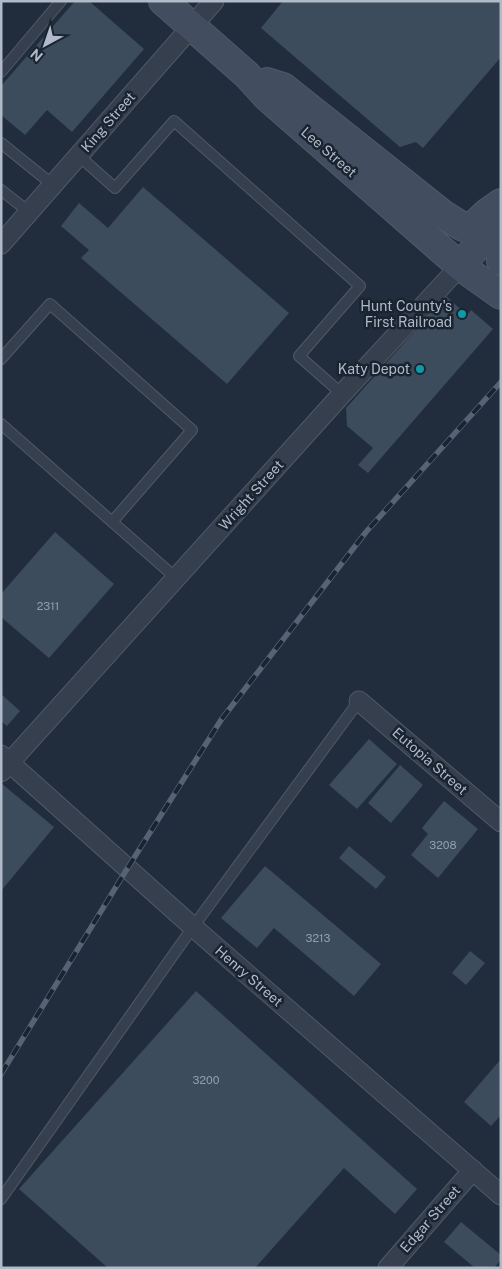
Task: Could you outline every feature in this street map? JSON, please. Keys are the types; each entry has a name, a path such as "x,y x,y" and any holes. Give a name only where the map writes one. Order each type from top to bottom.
{"main road":[{"name":"Lee Street","path":"163,1 247,75 267,97 460,266 501,295"},
{"path":"247,75 283,87 463,228 473,226 501,203"},
{"name":"Wright Street","path":"460,266 501,219"},
{"path":"501,247 501,261"}],"street":[{"name":"King Street","path":"1,244 214,1"},
{"name":"Wright Street","path":"4,763 176,578 460,266"},
{"name":"Eutopia Street","path":"359,700 501,822"},
{"name":"Henry Street","path":"4,763 501,1195"},
{"name":"Edgar Street","path":"388,1268 473,1170"}],"lane":[{"path":"1,72 61,1"},
{"path":"78,156 115,188 174,121 360,286 300,356 342,394"},
{"path":"1,143 53,185"},
{"path":"1,190 29,212"},
{"path":"1,359 50,304 192,430 112,522"},
{"path":"1,424 176,578"},
{"path":"1,1199 192,927 359,700"}],"building":[{"path":"75,1 89,1 144,49 72,132 47,110 25,135 1,115 1,86"},
{"path":"283,1 501,1 501,57 423,148 416,142 400,147 261,28"},
{"path":"143,187 289,313 227,384 81,258 89,250 61,226 79,203 108,228"},
{"name":"Katy Depot","path":"446,296 467,315 471,310 493,329 368,473 358,465 373,448 347,426 346,408"},
{"path":"55,532 114,584 49,658 1,617 1,594"},
{"path":"1,694 20,711 7,726 1,721"},
{"path":"369,739 397,764 357,809 329,785"},
{"path":"400,765 423,785 391,823 368,803"},
{"path":"1,783 54,827 1,891"},
{"path":"444,801 478,829 438,878 411,855 428,834 422,828"},
{"path":"349,846 386,877 376,889 339,858"},
{"path":"265,866 381,964 354,996 274,928 257,948 221,918"},
{"path":"470,951 485,963 466,985 452,973"},
{"path":"196,991 417,1189 395,1214 344,1168 255,1268 108,1268 19,1189"},
{"path":"501,1059 501,1115 491,1126 464,1102"},
{"path":"461,1222 501,1255 501,1260 494,1268 475,1268 444,1242"}],"railway":[{"path":"1,1074 221,720 366,532 501,382"}],"place":[{"name":"Hunt County's First Railroad","path":"462,314"},
{"name":"Katy Depot","path":"420,369"}]}
